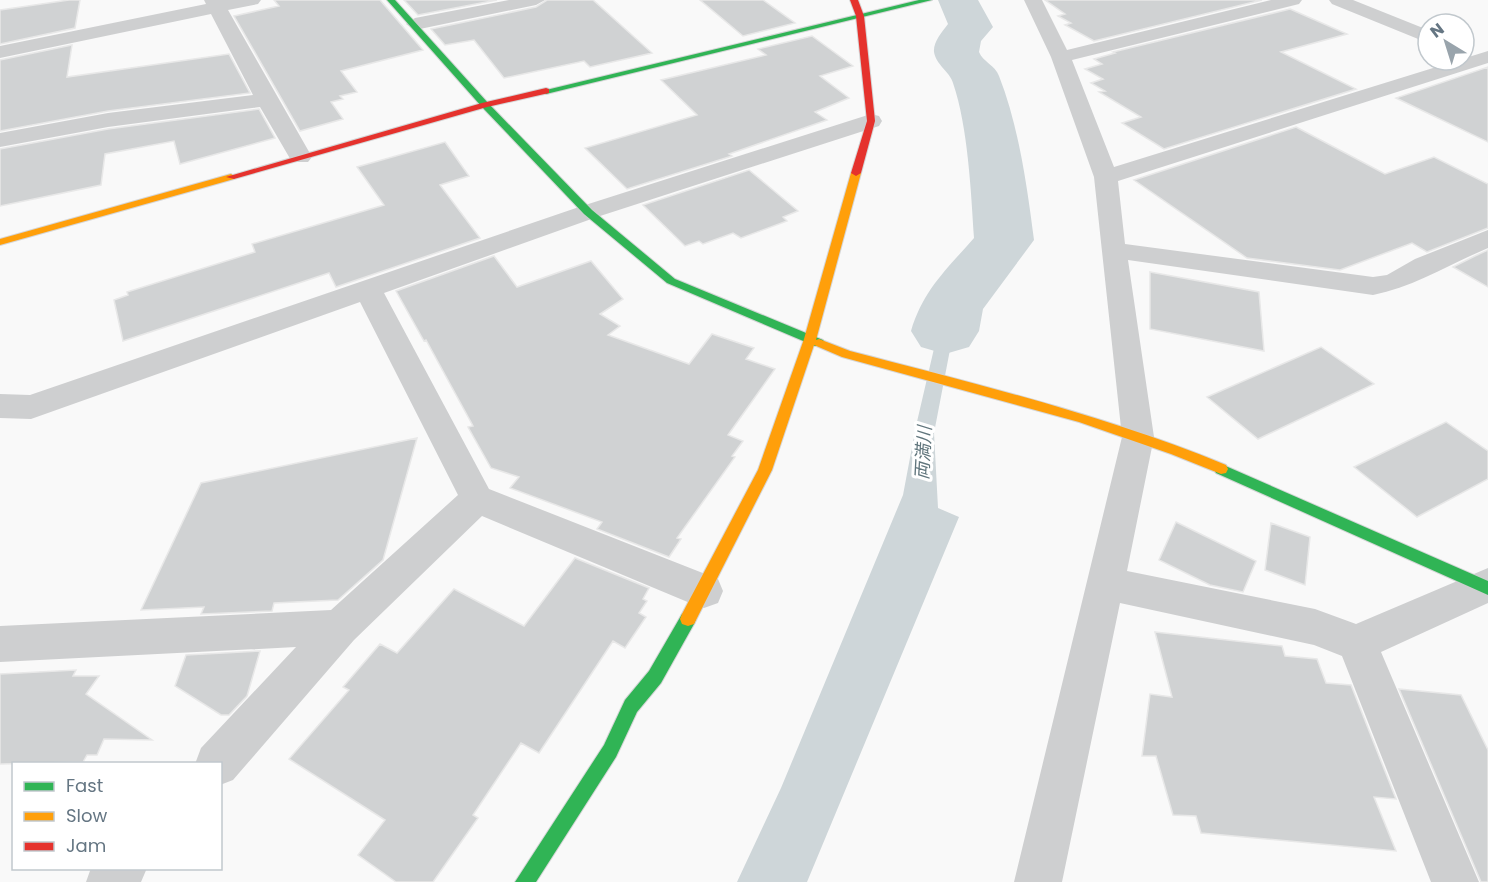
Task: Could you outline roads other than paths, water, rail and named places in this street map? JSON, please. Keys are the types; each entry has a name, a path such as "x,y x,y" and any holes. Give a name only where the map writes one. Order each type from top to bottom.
{"street":[{"path":"0,52 215,4 252,0"},
{"path":"391,0 485,105 588,212 670,281 846,354 1120,430 1178,450 1487,586"},
{"path":"414,24 536,0"},
{"path":"525,882 610,751 631,706 655,677 704,591 765,470 810,339 871,121 860,16 854,0"},
{"path":"0,242 485,105 928,0"},
{"path":"1033,0 1061,57 1106,177 1113,250 1120,430 1105,583 1038,882"},
{"path":"1061,57 1293,0"},
{"path":"1338,0 1416,32"},
{"path":"215,4 266,100 300,157"},
{"path":"1106,177 1481,57"},
{"path":"0,140 108,120 266,100"},
{"path":"0,406 31,407 588,212 871,121"},
{"path":"1113,250 1373,286 1395,282 1425,265 1488,238"},
{"path":"367,288 477,500 704,591"},
{"path":"219,762 340,627 477,500"},
{"path":"1105,583 1315,627 1357,643 1487,586"},
{"path":"0,644 340,627"},
{"path":"1357,643 1455,882"},
{"path":"110,882 121,870"}],"water":[{"path":"951,0 966,0 968,3 973,28 963,37 962,48 966,65 977,70 993,113 1000,152 991,190 1003,250 958,308 934,433 938,508 959,517 807,882 737,882 781,788 903,495 916,426 946,297 980,250 977,186 984,149 971,76 957,68 951,45 964,24"}],"waterway":[{"name":"両満川","path":"945,331 951,306 1004,240 993,156 975,74 962,63 956,52 959,40 971,27 958,0"}]}
